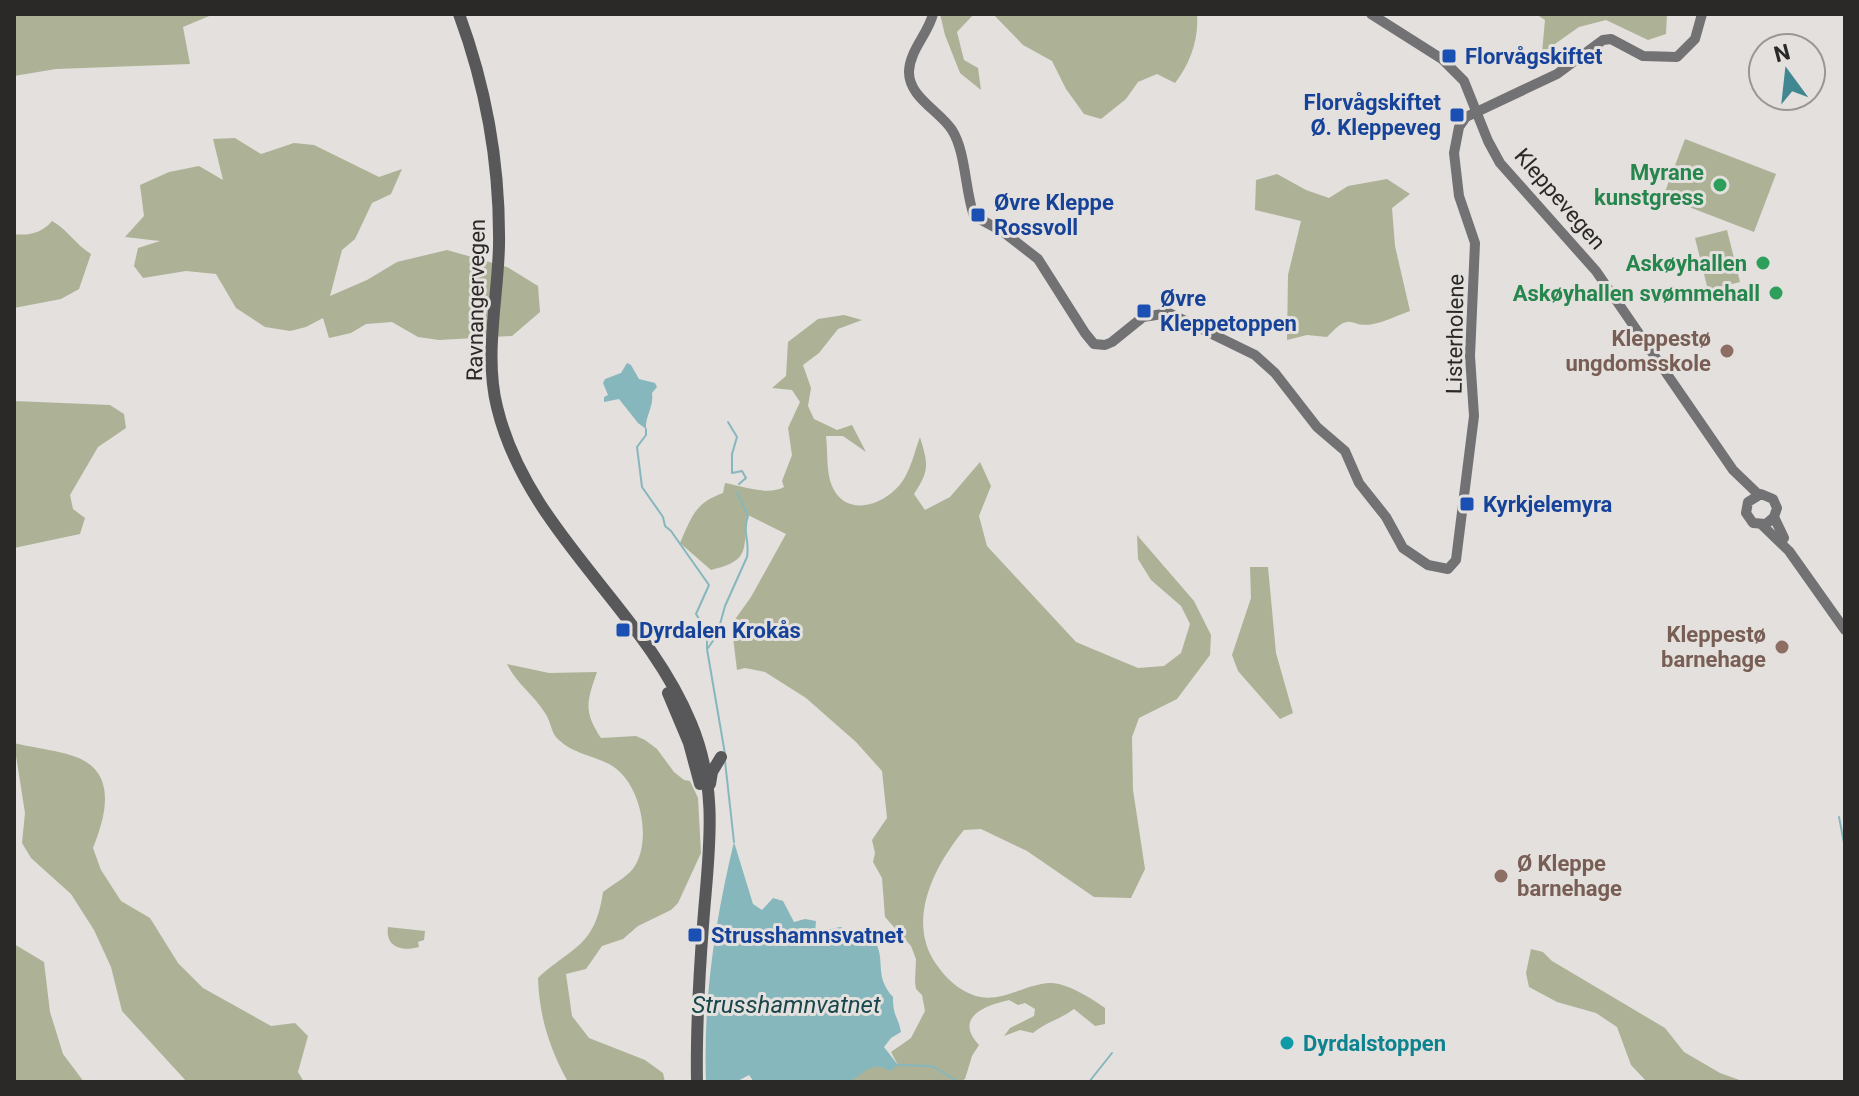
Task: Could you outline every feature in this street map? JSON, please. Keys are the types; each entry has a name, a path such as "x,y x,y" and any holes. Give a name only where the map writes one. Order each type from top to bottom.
{"main road":[{"name":"Ravnangervegen","path":"459,14 482,90 497,184 499,241 492,360 494,395 500,421 512,455 530,487 646,643 683,704 701,751 709,799 707,883 698,994 697,1082"},
{"name":"Ravnangervegen","path":"615,605 664,685 685,731 702,795 708,860"},
{"path":"709,799 711,776 721,757"}],"street":[{"name":"Listerholene","path":"933,14 931,24 913,54 910,80 913,89 954,134 974,216 1002,231 1038,259 1091,341 1097,345 1105,345 1143,317 1169,313 1255,355 1275,373 1317,427 1345,451 1359,483 1386,517 1403,548 1428,565 1442,569 1452,568 1456,560 1473,430 1470,356 1476,256 1474,237 1459,196 1454,153 1461,122 1477,112"},
{"name":"Kleppevegen","path":"1371,14 1450,66 1464,81 1500,163 1596,271 1733,470 1748,502"},
{"path":"1477,112 1557,74 1603,40 1611,39 1643,56 1677,57 1695,39 1702,14"},
{"name":"Kleppevegen","path":"1733,470 1758,494"},
{"path":"1762,525 1774,517 1777,508 1773,499 1758,494 1748,502 1748,517 1753,523 1762,525 1789,551 1845,630"},
{"path":"1774,517 1789,551"}],"green space":[{"path":"14,14 214,14 183,27 190,64 56,69 14,76"},
{"path":"940,14 974,14 957,32 964,60 978,68 981,90 960,73"},
{"path":"993,14 1197,14 1197,33 1185,68 1175,83 1157,74 1138,82 1126,99 1101,119 1084,114 1066,89 1052,61 1023,45"},
{"path":"1536,14 1667,14 1666,34 1648,40 1606,20 1579,27 1542,53 1545,20"},
{"path":"235,138 261,154 294,143 314,145 379,177 402,169 391,194 372,203 355,239 342,250 330,296 367,280 397,262 447,250 507,267 538,286 540,312 512,336 439,340 418,337 392,322 366,324 351,333 329,338 323,318 290,331 265,327 236,308 216,274 186,271 143,278 134,266 138,248 160,241 125,237 144,216 140,185 169,172 199,166 223,180 213,139"},
{"name":"Myrane kunstgress","path":"1685,139 1776,174 1754,232 1663,197"},
{"path":"1277,174 1329,198 1348,186 1387,179 1410,194 1392,208 1395,246 1410,311 1373,324 1347,322 1327,337 1307,335 1287,340 1288,275 1301,221 1255,210 1256,180"},
{"path":"52,221 91,254 79,289 61,299 14,308 14,234 35,233"},
{"path":"1727,230 1740,282 1708,290 1695,238"},
{"path":"844,315 862,320 838,329 819,353 803,365 811,388 808,406 814,419 837,430 852,425 866,452 843,436 826,436 829,475 839,497 858,505 880,501 890,494 907,472 920,437 926,467 914,494 925,510 950,497 980,462 991,486 979,516 987,546 1076,642 1138,668 1164,666 1181,653 1190,624 1181,606 1151,580 1138,559 1137,535 1194,601 1211,635 1210,655 1177,699 1139,718 1132,737 1133,790 1145,869 1131,898 1094,897 1027,851 981,829 964,830 943,860 928,894 924,930 927,947 936,964 952,982 962,990 983,997 1002,996 1040,984 1056,983 1079,992 1105,1008 1105,1024 1095,1026 1074,1009 1033,1033 1020,1030 1004,1036 1010,1028 1034,1016 1035,1009 1009,1000 981,1010 971,1020 969,1027 979,1045 965,1079 959,1082 847,1082 869,1067 898,1065 891,1052 911,1038 925,1011 922,995 916,989 916,959 911,946 885,917 882,878 873,862 875,853 872,840 887,818 882,771 856,742 806,698 765,672 745,668 737,670 732,629 786,534 748,515 743,552 733,562 711,570 680,543 700,506 723,493 725,483 770,491 784,487 782,481 792,455 788,428 800,402 792,390 772,388 786,376 788,342 818,319"},
{"path":"14,401 110,405 124,414 126,428 98,447 70,495 73,509 85,518 80,534 14,548"},
{"path":"1250,567 1268,567 1276,653 1293,713 1280,719 1238,671 1232,655 1251,598"},
{"path":"507,664 549,673 597,672 588,706 591,720 601,738 636,736 645,740 657,749 674,772 690,781 698,798 701,853 678,903 671,910 638,926 623,939 602,946 586,969 566,974 572,1016 589,1038 645,1060 663,1073 665,1082 568,1082 551,1045 543,1019 538,978 581,944 594,924 603,892 634,868 641,852 642,824 635,795 619,771 559,740 541,707"},
{"path":"14,743 74,756 93,767 104,788 105,800 93,848 101,870 121,901 150,918 178,963 203,988 271,1026 295,1023 308,1036 298,1072 304,1082 187,1082 122,1011 111,967 94,930 71,894 31,858 22,843 25,813"},
{"path":"388,927 425,931 424,940 418,942 419,947 401,948 389,939"},
{"path":"14,944 44,962 50,1012 63,1054 84,1082 14,1082"},
{"path":"1531,949 1543,952 1552,961 1665,1028 1684,1052 1720,1073 1745,1082 1647,1082 1631,1065 1617,1027 1596,1013 1557,1002 1529,987 1526,973"}],"water":[{"path":"627,363 639,379 655,383 657,387 652,393 646,429 619,399 604,402 604,397 608,395 603,383 605,379 621,373"},
{"name":"Strusshamnvatnet","path":"734,842 753,904 762,910 773,898 783,901 794,922 805,919 816,921 815,933 840,927 874,939 880,954 883,982 893,997 901,1032 884,1047 898,1065 890,1071 871,1068 851,1080 834,1083 754,1082 749,1075 736,1082 706,1082 706,1021 712,961"}],"waterway":[{"path":"728,422 737,437 732,454 732,473 742,471 746,478 739,484"},
{"path":"646,429 646,435 637,447 642,487 663,517 665,526 709,585 696,614 707,632 707,649 725,754"},
{"path":"708,648 717,635 725,606 747,557 748,516 737,492"},
{"path":"725,761 734,842"},
{"path":"1839,817 1845,848"},
{"path":"1089,1082 1112,1053"},
{"path":"898,1065 932,1066 959,1082"}],"place":[{"name":"Florvågskiftet","path":"1449,56"},
{"name":"Florvågskiftet Ø. Kleppeveg","path":"1457,115"},
{"name":"Myrane kunstgress","path":"1720,185"},
{"name":"Øvre Kleppe Rossvoll","path":"978,215"},
{"name":"Askøyhallen","path":"1763,263"},
{"name":"Askøyhallen svømmehall","path":"1776,293"},
{"name":"Øvre Kleppetoppen","path":"1144,311"},
{"name":"Kleppestø ungdomsskole","path":"1727,351"},
{"name":"Kyrkjelemyra","path":"1467,504"},
{"name":"Dyrdalen Krokås","path":"623,630"},
{"name":"Kleppestø barnehage","path":"1782,647"},
{"name":"Ø Kleppe barnehage","path":"1501,876"},
{"name":"Strusshamnsvatnet","path":"695,935"},
{"name":"Dyrdalstoppen","path":"1287,1043"}]}
